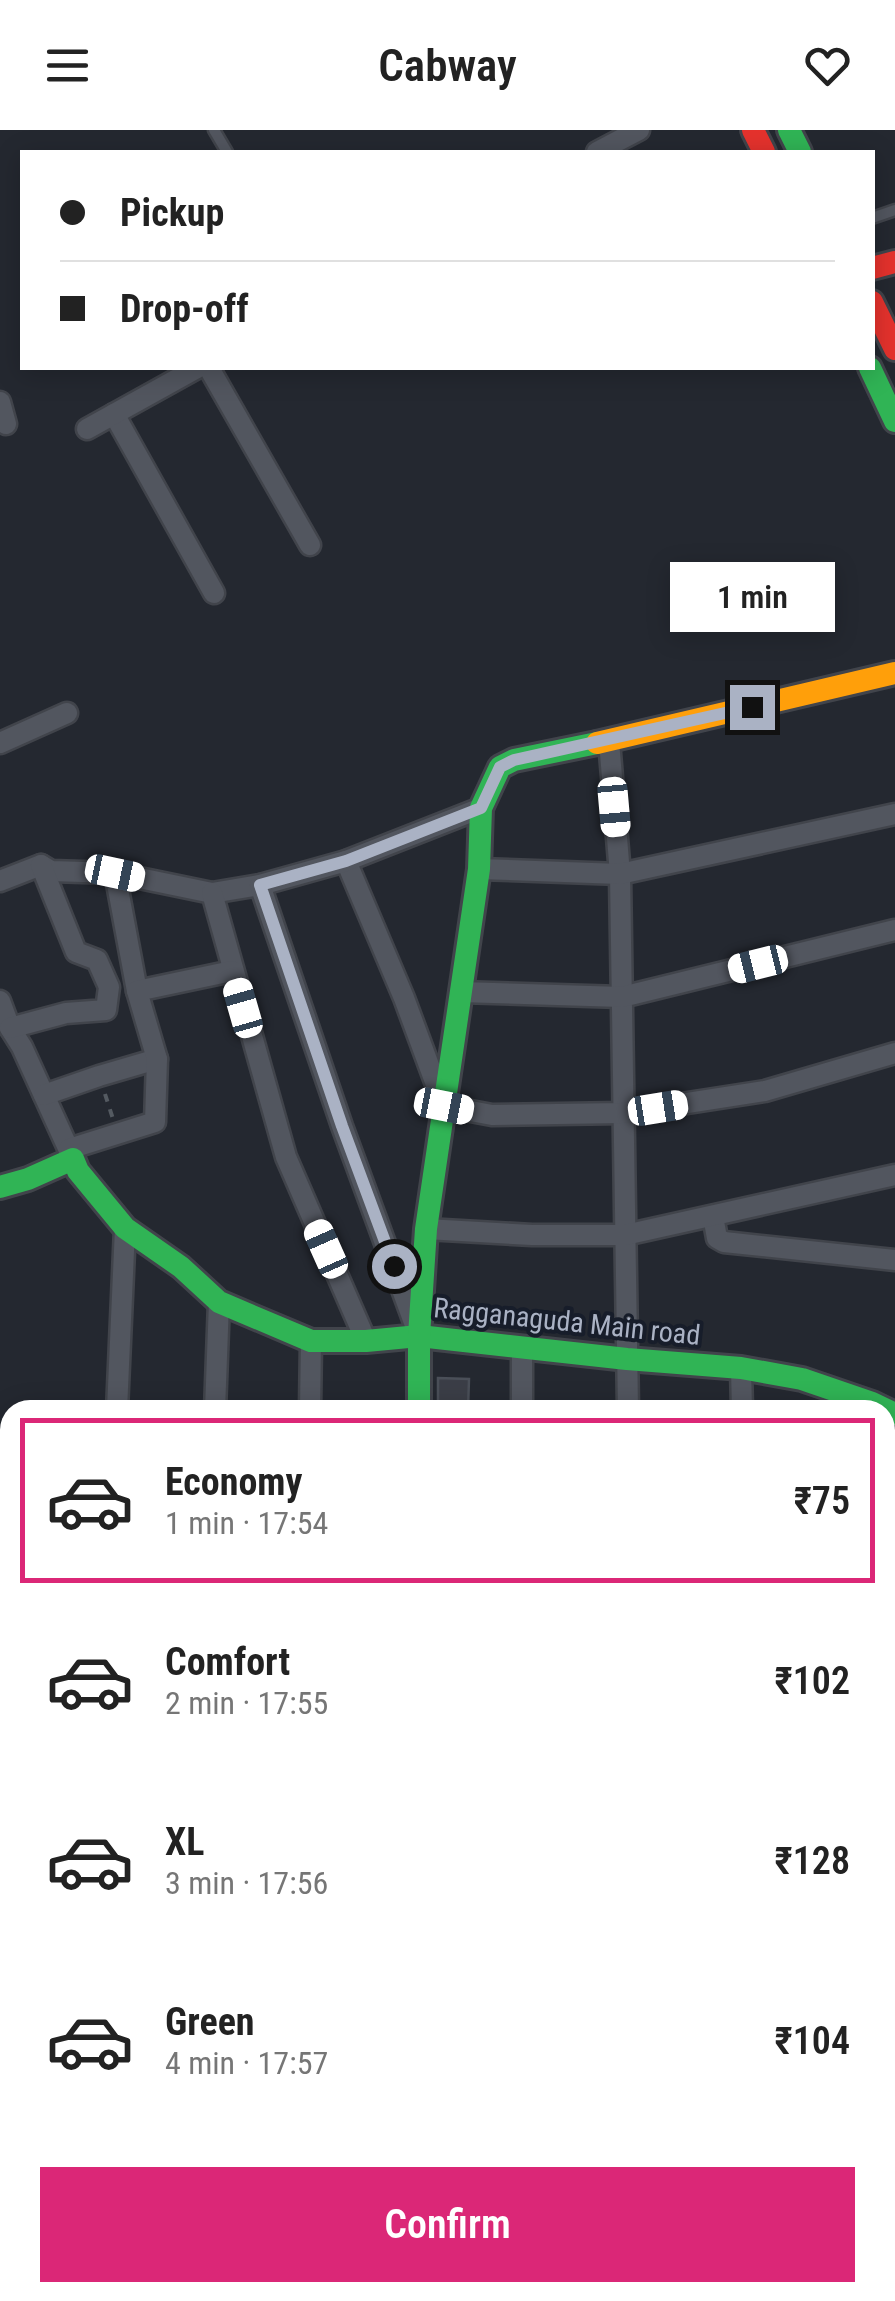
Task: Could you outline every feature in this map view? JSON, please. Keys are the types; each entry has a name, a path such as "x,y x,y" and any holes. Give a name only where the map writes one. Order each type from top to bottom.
{"street":[{"path":"601,150 639,130"},
{"path":"875,308 895,348"},
{"path":"87,429 193,370"},
{"path":"210,370 310,546"},
{"path":"871,370 895,421"},
{"path":"0,402 6,424"},
{"path":"114,414 214,592"},
{"path":"419,1400 426,1230 479,869 481,808 500,767 514,760 895,673"},
{"path":"0,743 67,714"},
{"path":"609,741 620,874 628,1400"},
{"path":"42,865 51,872 115,873 212,893 260,885 346,861 481,808"},
{"path":"479,869 620,874 894,819"},
{"path":"346,861 444,1106"},
{"path":"0,881 42,865"},
{"path":"10,1028 66,1013 106,1010 108,987 97,960 76,952 42,865"},
{"path":"0,1186 28,1180 71,1154 154,1122 157,1059 137,991 115,873"},
{"path":"260,885 419,1336"},
{"path":"212,893 286,1157 366,1341"},
{"path":"460,992 622,997 895,930"},
{"path":"137,991 232,971"},
{"path":"0,1001 71,1154"},
{"path":"444,1106 492,1116 623,1113 765,1091 895,1052"},
{"path":"44,1095 157,1059"},
{"name":"Ragganaguda Main road","path":"71,1154 78,1172 126,1228 181,1267 220,1302 311,1340 366,1341 419,1336 741,1368 802,1379 856,1400"},
{"path":"426,1230 625,1235 895,1174"},
{"path":"712,1216 717,1238 724,1242 895,1260"},
{"path":"117,1400 126,1228"},
{"path":"215,1400 220,1302"},
{"path":"310,1400 311,1340"},
{"path":"522,1348 522,1400"},
{"path":"741,1368 742,1400"}],"path":[{"path":"98,1076 118,1134"}],"building":[{"path":"438,1378 469,1379 468,1400 438,1400"}],"traffic: fast":[{"path":"789,130 799,150"},
{"path":"871,370 895,421"},
{"path":"419,1400 426,1229 479,869 481,808 500,767 514,760 597,743"},
{"path":"0,1187 73,1159 78,1171 125,1228 181,1267 219,1302 311,1341 419,1336 741,1368 802,1379 863,1400"}],"traffic: slow":[{"path":"597,743 895,673"}],"traffic: jam":[{"path":"753,130 763,150"},
{"path":"875,267 895,262"},
{"path":"875,308 895,349"}],"route":[{"path":"394,1266 260,885 346,861 481,808 500,767 514,760 752,707"}]}
